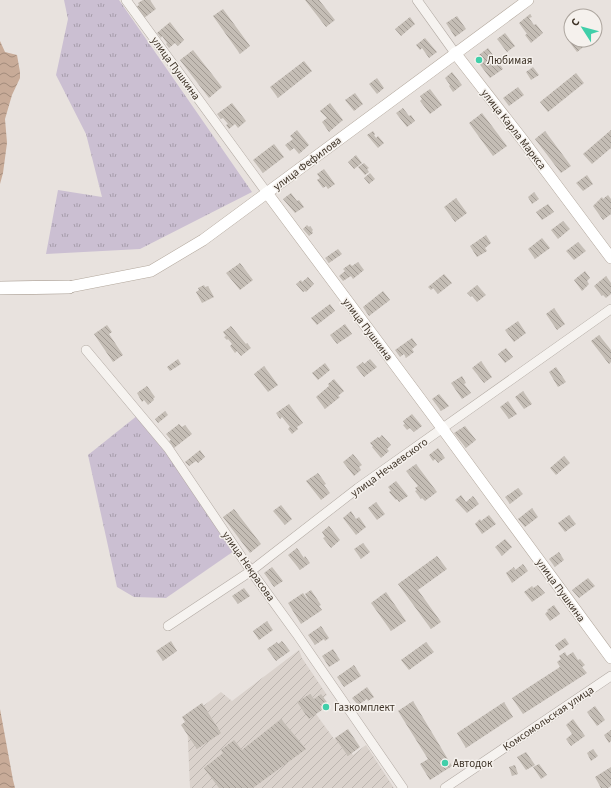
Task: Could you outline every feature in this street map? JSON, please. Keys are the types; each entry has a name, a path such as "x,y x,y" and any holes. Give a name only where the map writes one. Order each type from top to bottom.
{"highway":[{"path":"0,288 69,287"}],"main road":[{"name":"улица Фефилова","path":"69,287 151,271 203,240 528,0"},
{"name":"улица Карла Маркса","path":"455,53 522,139 611,258"},
{"name":"улица Пушкина","path":"267,193 611,658"}],"street":[{"name":"улица Пушкина","path":"126,0 267,193"},
{"name":"улица Карла Маркса","path":"417,0 455,53"},
{"name":"улица Нечаевского","path":"168,626 251,571 358,488 611,309"},
{"name":"улица Некрасова","path":"86,350 168,448 251,571 296,633 403,788"},
{"name":"Комсомольская улица","path":"446,788 611,676"}],"shaded area":[{"path":"299,650 302,658 327,695 311,707 334,739 339,736 353,755 366,745 394,788 190,788 187,719 221,692 232,701"}],"green space":[{"path":"64,0 119,0 252,192 140,249 46,254 58,190 102,197 86,134 56,75 68,19"},
{"path":"138,415 226,532 234,551 166,598 134,597 117,587 88,455"}],"water":[{"path":"0,41 5,52 17,55 20,78 12,95 5,119 7,143 0,184"},
{"path":"0,709 13,780 15,788 0,788"}],"building":[{"path":"143,0 150,0 156,9 144,18 136,7 139,5 138,3"},
{"path":"305,0 319,0 335,20 326,27"},
{"path":"223,9 250,46 240,54 213,16"},
{"path":"530,14 532,17 529,18 543,33 531,43 525,35 527,34 519,23"},
{"path":"457,16 466,29 455,37 446,23"},
{"path":"410,17 415,24 401,36 395,29"},
{"path":"170,22 184,40 178,46 175,43 169,48 162,36 161,38 157,33"},
{"path":"505,33 515,46 507,52 497,39"},
{"path":"425,38 437,52 429,58 422,48 420,50 416,45"},
{"path":"488,48 503,69 490,78 475,58"},
{"path":"574,48 582,48 577,52"},
{"path":"193,50 222,87 209,98 180,60"},
{"path":"304,61 312,71 278,98 270,87"},
{"path":"533,67 539,75 531,80 526,72"},
{"path":"452,72 462,85 453,92 445,78"},
{"path":"576,73 584,83 548,112 540,102"},
{"path":"377,78 384,88 377,94 369,84"},
{"path":"518,87 524,95 509,106 503,98"},
{"path":"430,89 442,105 430,114 420,101 422,99 420,96"},
{"path":"355,93 363,104 354,111 345,100"},
{"path":"232,103 246,121 238,128 235,124 229,129 226,125 228,124 217,114"},
{"path":"330,103 343,120 329,132 322,122 327,118 320,111"},
{"path":"403,108 415,121 407,127 396,113"},
{"path":"482,113 507,146 493,156 469,123"},
{"path":"297,130 309,145 299,154 294,148 290,151 285,145 293,139 290,136"},
{"path":"611,130 611,148 592,164 583,154"},
{"path":"373,131 376,138 378,136 384,143 378,148 367,135"},
{"path":"545,131 571,166 561,173 535,139"},
{"path":"274,144 284,157 263,173 253,160"},
{"path":"356,155 362,163 354,169 348,162"},
{"path":"364,163 369,168 367,169 369,172 365,175 358,167"},
{"path":"324,169 335,184 328,189 326,186 323,188 317,180 320,178 317,174"},
{"path":"370,173 375,179 369,184 364,178"},
{"path":"587,175 593,184 583,191 576,183"},
{"path":"534,192 539,199 532,204 528,197"},
{"path":"291,193 304,207 295,213 283,199"},
{"path":"608,195 611,199 611,214 603,220 593,206 602,197 603,199"},
{"path":"456,198 467,213 455,222 444,207"},
{"path":"548,204 554,212 542,220 536,212"},
{"path":"563,221 570,229 558,239 551,230"},
{"path":"307,225 313,230 313,233 309,236 303,229"},
{"path":"486,235 491,243 485,248 487,251 477,257 470,246"},
{"path":"542,238 550,248 535,259 528,249"},
{"path":"578,242 586,251 574,260 566,251"},
{"path":"338,249 342,254 329,263 325,258"},
{"path":"358,262 364,270 353,279 351,276 343,281 339,276 345,271 343,269 350,264 352,266"},
{"path":"240,263 253,280 240,290 226,273"},
{"path":"585,271 590,278 587,281 589,284 582,291 574,280"},
{"path":"444,274 452,283 438,294 433,288 431,290 428,287"},
{"path":"606,276 611,283 611,294 606,298 603,295 602,296 594,286"},
{"path":"308,277 314,284 306,292 303,292 296,284 301,280 302,282"},
{"path":"204,285 205,287 208,286 214,297 202,303 196,292 199,290 198,288"},
{"path":"477,285 486,295 477,302 467,293"},
{"path":"383,291 390,300 369,316 363,307"},
{"path":"330,304 335,311 317,325 311,318"},
{"path":"554,308 565,324 557,330 546,314"},
{"path":"518,321 526,333 514,342 505,330"},
{"path":"345,324 352,334 337,344 330,335"},
{"path":"107,325 112,332 109,334 123,355 113,362 94,334"},
{"path":"231,326 251,348 241,356 237,351 235,353 230,346 232,344 224,337 226,336 223,332"},
{"path":"599,335 611,350 611,362 609,364 591,341"},
{"path":"412,338 417,345 412,349 414,352 406,358 404,354 400,357 395,350"},
{"path":"506,348 513,357 505,363 498,354"},
{"path":"178,359 181,364 170,371 167,367"},
{"path":"370,359 377,367 364,377 356,367 363,362 364,364"},
{"path":"481,361 492,377 484,383 472,368"},
{"path":"325,363 330,370 318,380 312,373"},
{"path":"264,366 278,385 268,392 254,374"},
{"path":"556,367 566,382 558,387 549,372"},
{"path":"462,376 466,383 464,384 471,393 462,399 451,383"},
{"path":"334,379 344,391 338,396 340,397 325,409 316,397 329,386 328,384"},
{"path":"147,386 155,397 153,399 154,400 148,405 144,400 142,402 137,393"},
{"path":"523,391 532,404 524,409 515,397"},
{"path":"439,394 449,406 441,411 432,399"},
{"path":"508,401 517,414 509,419 500,407"},
{"path":"289,404 303,423 297,427 298,429 292,434 288,429 290,427 282,417 280,419 276,413"},
{"path":"165,411 168,415 158,423 155,419"},
{"path":"412,414 422,426 414,432 410,428 407,430 403,425 405,424 403,421"},
{"path":"179,424 182,427 185,425 192,434 174,448 169,441 171,440 166,434"},
{"path":"465,426 476,440 466,448 454,433"},
{"path":"382,435 391,445 387,449 389,451 381,458 370,443"},
{"path":"438,448 445,458 438,463 435,459 433,461 429,455"},
{"path":"200,450 205,457 198,463 196,461 189,466 185,462"},
{"path":"353,454 362,465 359,467 361,470 354,476 343,462"},
{"path":"564,456 570,463 556,475 550,468"},
{"path":"416,464 437,492 425,501 422,498 421,499 415,491 417,490 415,488 418,486 406,471"},
{"path":"318,473 326,484 324,485 330,493 321,500 306,481"},
{"path":"396,481 408,496 399,502 389,492 391,491 388,487"},
{"path":"518,488 523,494 510,504 505,497"},
{"path":"461,495 466,502 473,496 479,504 467,513 455,500"},
{"path":"376,502 385,514 377,520 368,508"},
{"path":"281,505 292,519 285,525 273,511"},
{"path":"532,508 538,517 525,527 518,519"},
{"path":"234,509 261,544 250,553 223,517"},
{"path":"351,511 356,519 359,517 366,527 356,535 343,518"},
{"path":"489,515 496,524 482,534 475,524 480,519 481,521"},
{"path":"569,515 576,524 565,532 558,523"},
{"path":"329,526 340,540 331,548 323,538 325,537 322,532"},
{"path":"505,539 512,547 502,556 495,547"},
{"path":"363,543 370,552 361,559 354,549"},
{"path":"297,548 304,558 305,556 310,563 300,570 288,555"},
{"path":"559,552 564,560 555,567 549,559"},
{"path":"437,556 447,569 418,590 441,622 431,629 398,584"},
{"path":"523,564 528,571 512,583 506,573 514,567 515,570"},
{"path":"272,567 283,581 274,587 264,573"},
{"path":"588,578 595,586 579,598 572,590"},
{"path":"538,585 545,593 532,602 524,592 532,586 533,588"},
{"path":"244,588 250,596 238,604 232,596"},
{"path":"311,590 321,605 319,606 322,610 301,624 288,603 303,593 310,603 305,594"},
{"path":"386,592 406,621 391,631 371,603"},
{"path":"554,605 560,614 550,621 545,614 548,611 547,610"},
{"path":"267,621 273,630 259,640 253,631"},
{"path":"321,626 329,638 325,641 324,639 315,645 308,635"},
{"path":"565,638 569,644 559,651 555,645"},
{"path":"171,641 177,651 163,661 156,651"},
{"path":"282,641 290,651 276,661 267,649 277,642 278,644"},
{"path":"426,642 434,652 409,670 401,660"},
{"path":"333,649 340,660 329,667 322,656"},
{"path":"565,652 567,656 573,652 578,660 580,659 585,665 582,667 587,673 523,714 512,698 560,667 557,662 561,659 559,656"},
{"path":"354,665 361,676 344,687 337,677"},
{"path":"367,687 374,697 368,701 367,699 358,705 352,698"},
{"path":"310,694 314,699 321,694 329,705 309,719 297,702"},
{"path":"413,701 452,766 430,780 420,764 428,759 398,711"},
{"path":"504,702 513,717 466,748 457,733"},
{"path":"202,703 221,733 197,749 181,725 185,722 182,717"},
{"path":"595,706 605,720 597,726 587,712"},
{"path":"281,719 306,749 253,788 219,788 204,768 223,753 221,750 234,740 242,750"},
{"path":"573,719 585,736 571,746 566,739 572,734 566,725"},
{"path":"348,729 360,747 348,756 335,738"},
{"path":"611,730 611,741 609,743 604,735"},
{"path":"593,749 598,756 591,761 587,753"},
{"path":"526,752 535,765 526,770 517,757"},
{"path":"539,764 547,775 541,779 533,767"},
{"path":"515,765 518,774 512,776 509,767"},
{"path":"611,767 611,786 608,788 601,788 595,777"}],"place":[{"name":"Любимая","path":"479,60"},
{"name":"Газкомплект","path":"326,707"},
{"name":"Автодок","path":"445,763"}]}
